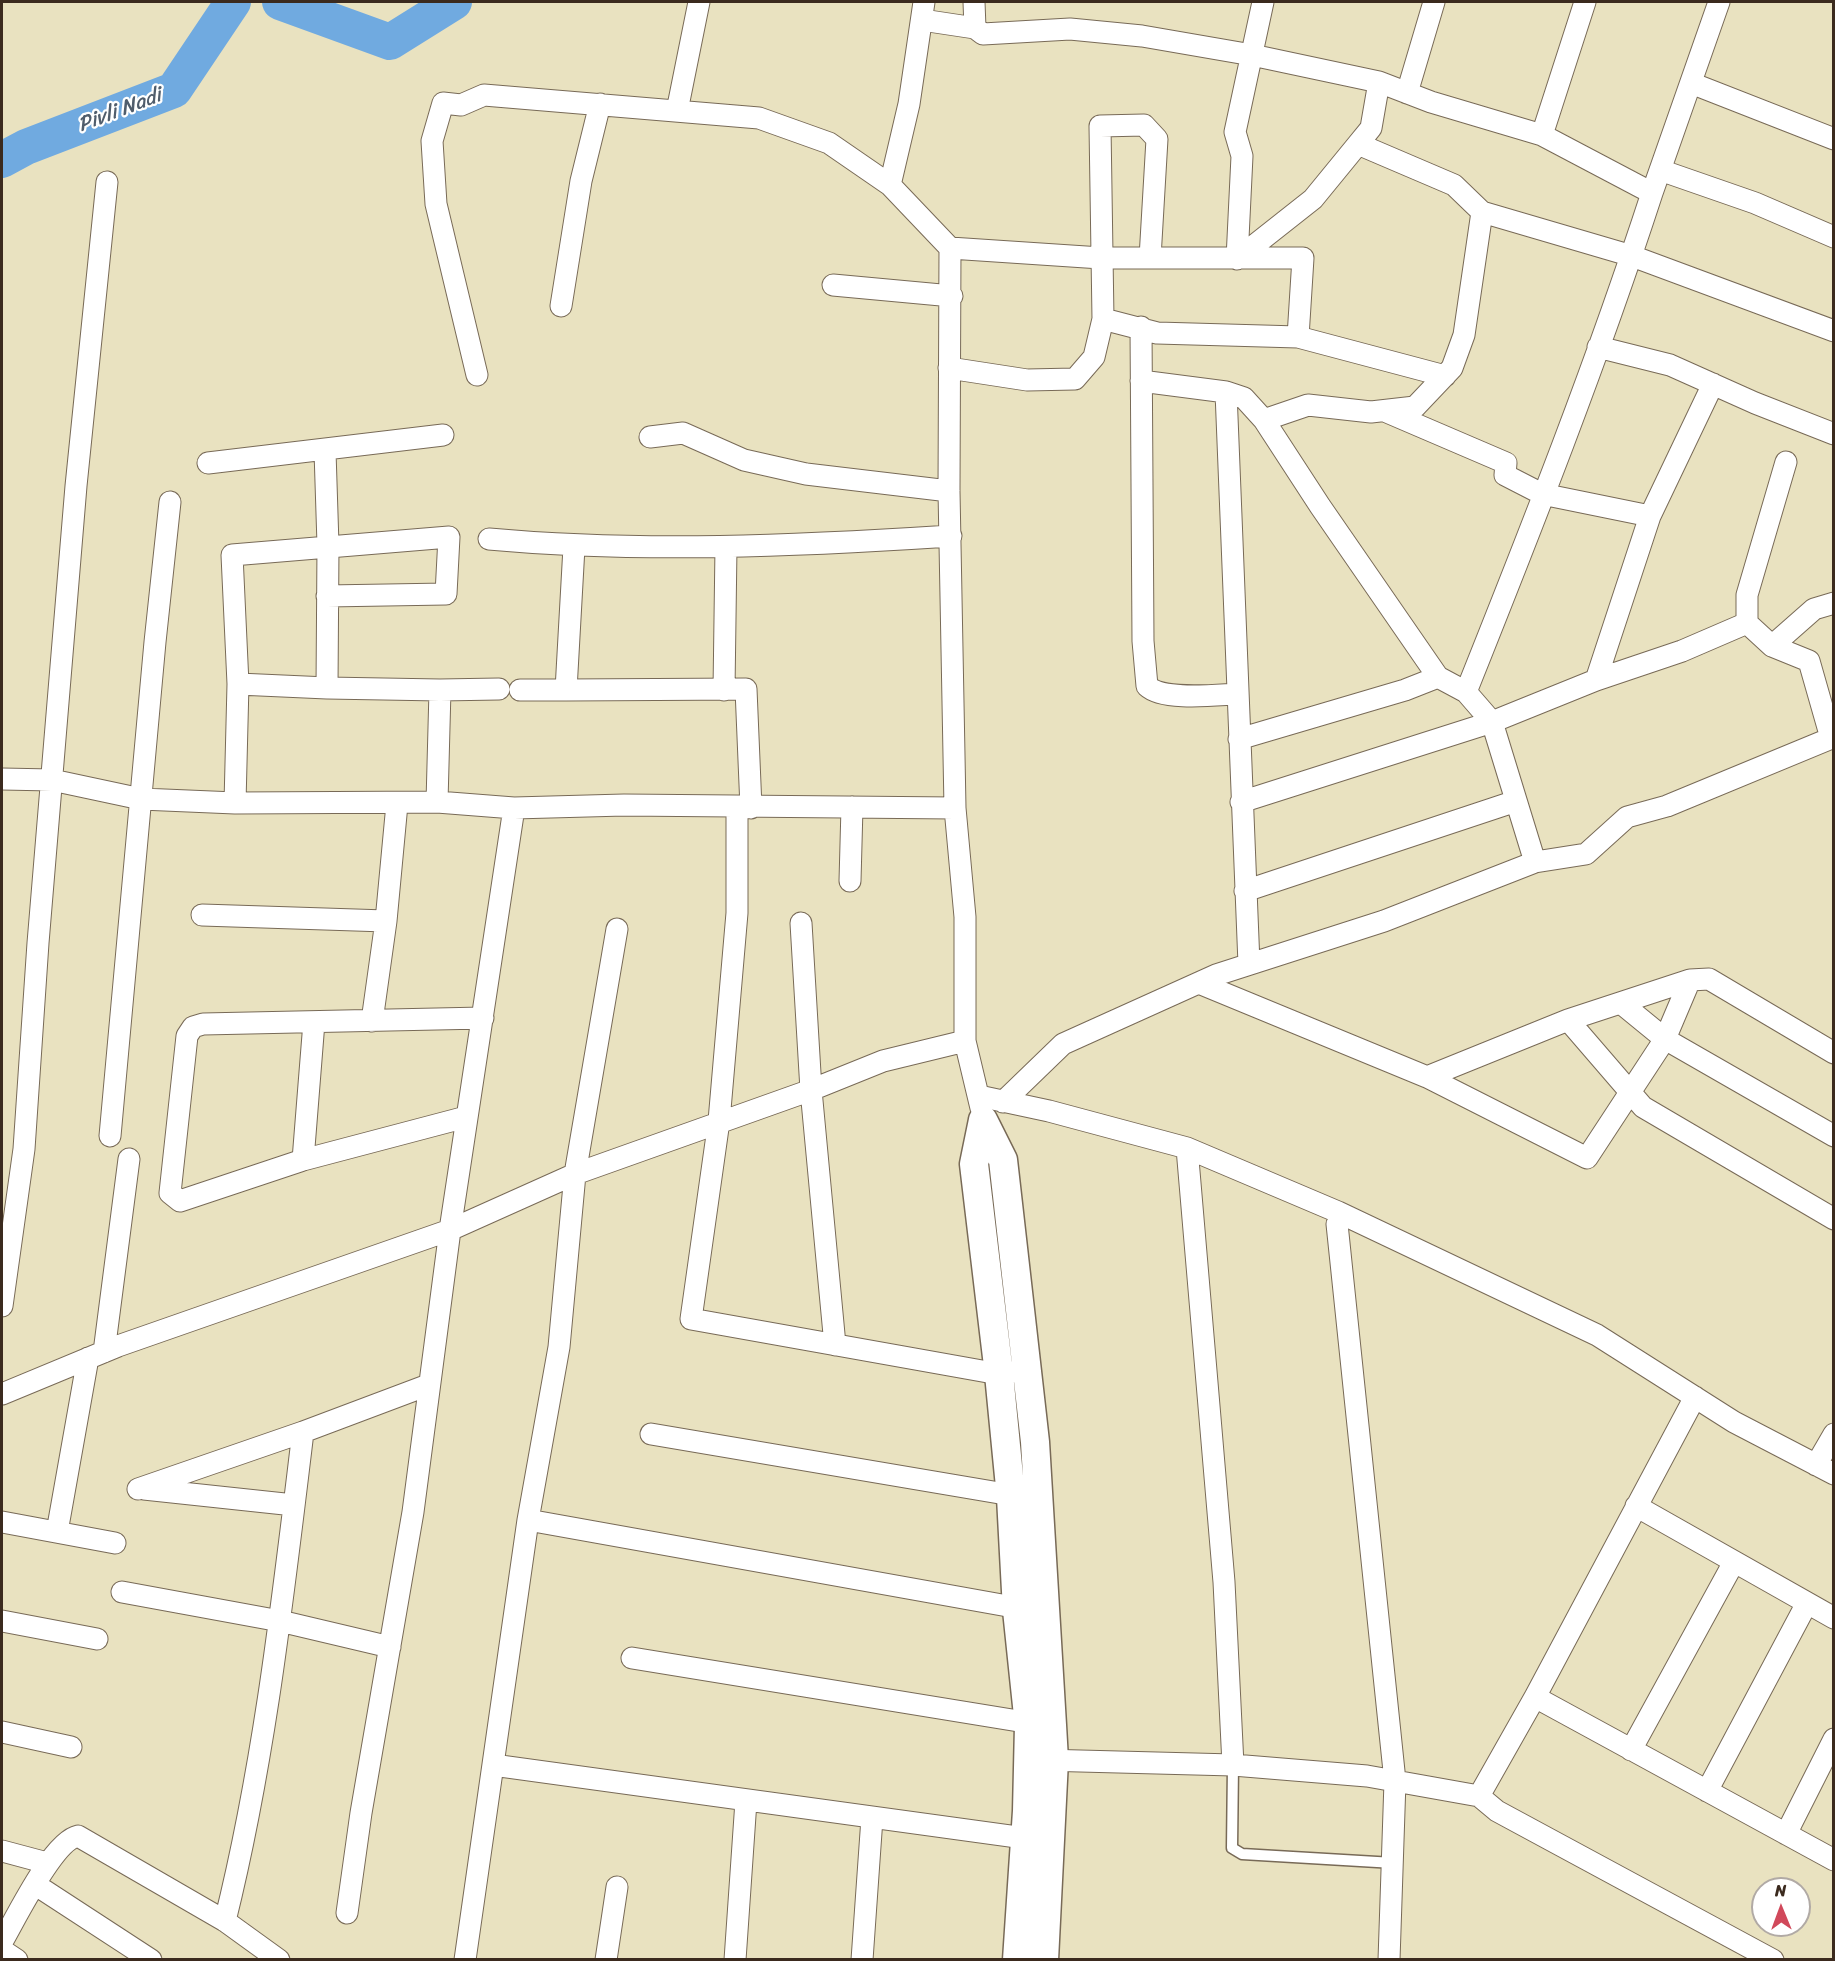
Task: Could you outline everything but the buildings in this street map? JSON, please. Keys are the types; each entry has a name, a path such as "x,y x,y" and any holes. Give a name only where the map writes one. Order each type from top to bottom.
{"street":[{"path":"677,111 699,2"},
{"path":"974,2 975,28"},
{"path":"1237,260 1242,156 1235,132 1263,2"},
{"path":"1407,93 1434,2"},
{"path":"1542,135 1584,2"},
{"path":"1466,692 1533,525 1542,494 1632,256 1719,2"},
{"path":"890,185 909,104 923,11 975,28 983,34 1070,29 1131,35 1251,55 1379,82 1407,93 1542,135 1652,193"},
{"path":"1237,260 1313,199 1371,128 1379,82"},
{"path":"1691,82 1833,139"},
{"path":"477,375 436,204 432,141 443,103 461,105 484,95 759,118 829,143 890,185 950,248 952,296 949,368 949,491 955,808 964,917 965,1041 989,1106 974,1164 1013,1372 1024,1497 1045,1611 1038,1840 1044,1959"},
{"path":"561,306 581,182 600,105"},
{"path":"949,368 1027,380 1074,379 1094,357 1102,319 1100,126 1144,125 1157,140 1149,258"},
{"path":"1358,144 1454,185 1482,212 1632,256 1833,331"},
{"path":"1660,170 1755,203 1833,237"},
{"path":"2,1306 24,1149 76,486 107,182"},
{"path":"1264,420 1308,405 1371,412 1415,407 1452,368 1464,335 1482,212"},
{"path":"950,248 1101,258 1237,260 1303,258 1298,337"},
{"path":"833,285 952,296"},
{"path":"1102,319 1141,327 1157,333 1298,337 1445,376"},
{"path":"1141,327 1143,640 1147,686 1152,691 1165,694 1236,694"},
{"path":"1598,347 1670,365 1833,434"},
{"path":"1141,381 1226,392 1244,398 1264,420 1320,506 1438,677 1466,692 1492,722 1535,862"},
{"path":"1596,680 1650,516 1713,384"},
{"path":"1226,392 1236,694 1249,964"},
{"path":"1384,411 1506,463 1506,475 1542,494 1650,516"},
{"path":"651,437 684,433 744,460 806,474 949,491"},
{"path":"208,463 325,451 443,435"},
{"path":"325,451 328,546 327,688"},
{"path":"989,1106 1064,1044 1199,983 1249,964 1384,921 1535,862 1586,854 1627,817 1667,806 1832,737 1809,661 1772,646 1747,623 1747,596 1786,462"},
{"path":"110,1136 170,502"},
{"path":"489,539 574,547 726,547 951,536"},
{"path":"235,803 238,684 232,555 449,537 446,594 327,596"},
{"path":"567,690 574,547"},
{"path":"724,690 726,547"},
{"path":"1772,646 1814,609 1833,603"},
{"path":"1241,802 1492,722 1596,680 1682,651 1747,623"},
{"path":"1239,739 1405,690 1438,677"},
{"path":"238,684 440,690 746,689 744,808 719,1121 691,1319 835,1346 1013,1372"},
{"path":"436,802 440,690"},
{"path":"2,779 52,780 141,799 235,803 397,804 436,802 514,808 624,805 744,808 955,808"},
{"path":"1245,891 1516,801"},
{"path":"372,1021 386,921 397,804"},
{"path":"850,881 852,807"},
{"path":"347,1913 413,1512 428,1384 466,1117 514,808"},
{"path":"202,915 386,921"},
{"path":"801,923 811,1090 835,1346"},
{"path":"465,1959 528,1520 559,1347 575,1174 617,929"},
{"path":"1427,1077 1568,1020 1690,980 1709,979 1833,1053"},
{"path":"1199,983 1427,1077 1587,1158 1665,1039 1690,980"},
{"path":"1621,1003 1665,1039 1833,1136"},
{"path":"466,1117 303,1160 180,1201 170,1193 187,1036 193,1027 203,1024 483,1018"},
{"path":"1568,1020 1644,1107 1833,1219"},
{"path":"303,1160 314,1022"},
{"path":"2,1394 96,1355 450,1230 575,1174 719,1121 811,1090 883,1061 965,1041"},
{"path":"989,1106 1058,1113 1187,1148 1338,1212 1597,1335 1734,1422 1825,1469 1833,1434"},
{"path":"1187,1148 1224,1582 1233,1765"},
{"path":"57,1532 96,1355 129,1159"},
{"path":"1337,1224 1395,1781 1389,1959"},
{"path":"294,1505 138,1489 303,1432 428,1384"},
{"path":"1479,1796 1535,1697 1695,1397"},
{"path":"225,1921 243,1846 280,1621 303,1432"},
{"path":"651,1434 1024,1497"},
{"path":"1024,1497 1017,1610 1041,1725"},
{"path":"1636,1506 1833,1618"},
{"path":"528,1520 1017,1610 1045,1611"},
{"path":"2,1522 115,1543"},
{"path":"1631,1750 1734,1562"},
{"path":"122,1592 280,1621 390,1647"},
{"path":"1707,1791 1807,1603"},
{"path":"2,1621 98,1639"},
{"path":"632,1658 1041,1725"},
{"path":"1535,1697 1833,1860"},
{"path":"2,1732 71,1747"},
{"path":"1786,1834 1833,1739"},
{"path":"1041,1760 1233,1765 1367,1776 1479,1796 1497,1811 1773,1959"},
{"path":"493,1766 1038,1840"},
{"path":"735,1959 746,1801"},
{"path":"862,1959 872,1818"},
{"path":"2,1942 47,1863 70,1838 78,1836 225,1921 279,1959"},
{"path":"1017,1959 1038,1840"},
{"path":"2,1851 47,1863"},
{"path":"36,1885 151,1959"},
{"path":"606,1959 617,1887"},
{"path":"2,1950 17,1959"}],"lane":[{"path":"1233,1765 1232,1848 1242,1854 1394,1863"}],"waterway":[{"name":"Pivli Nadi","path":"2,160 26,147 174,90 233,2"},
{"name":"Pivli Nadi","path":"280,2 390,42 454,2"}]}
